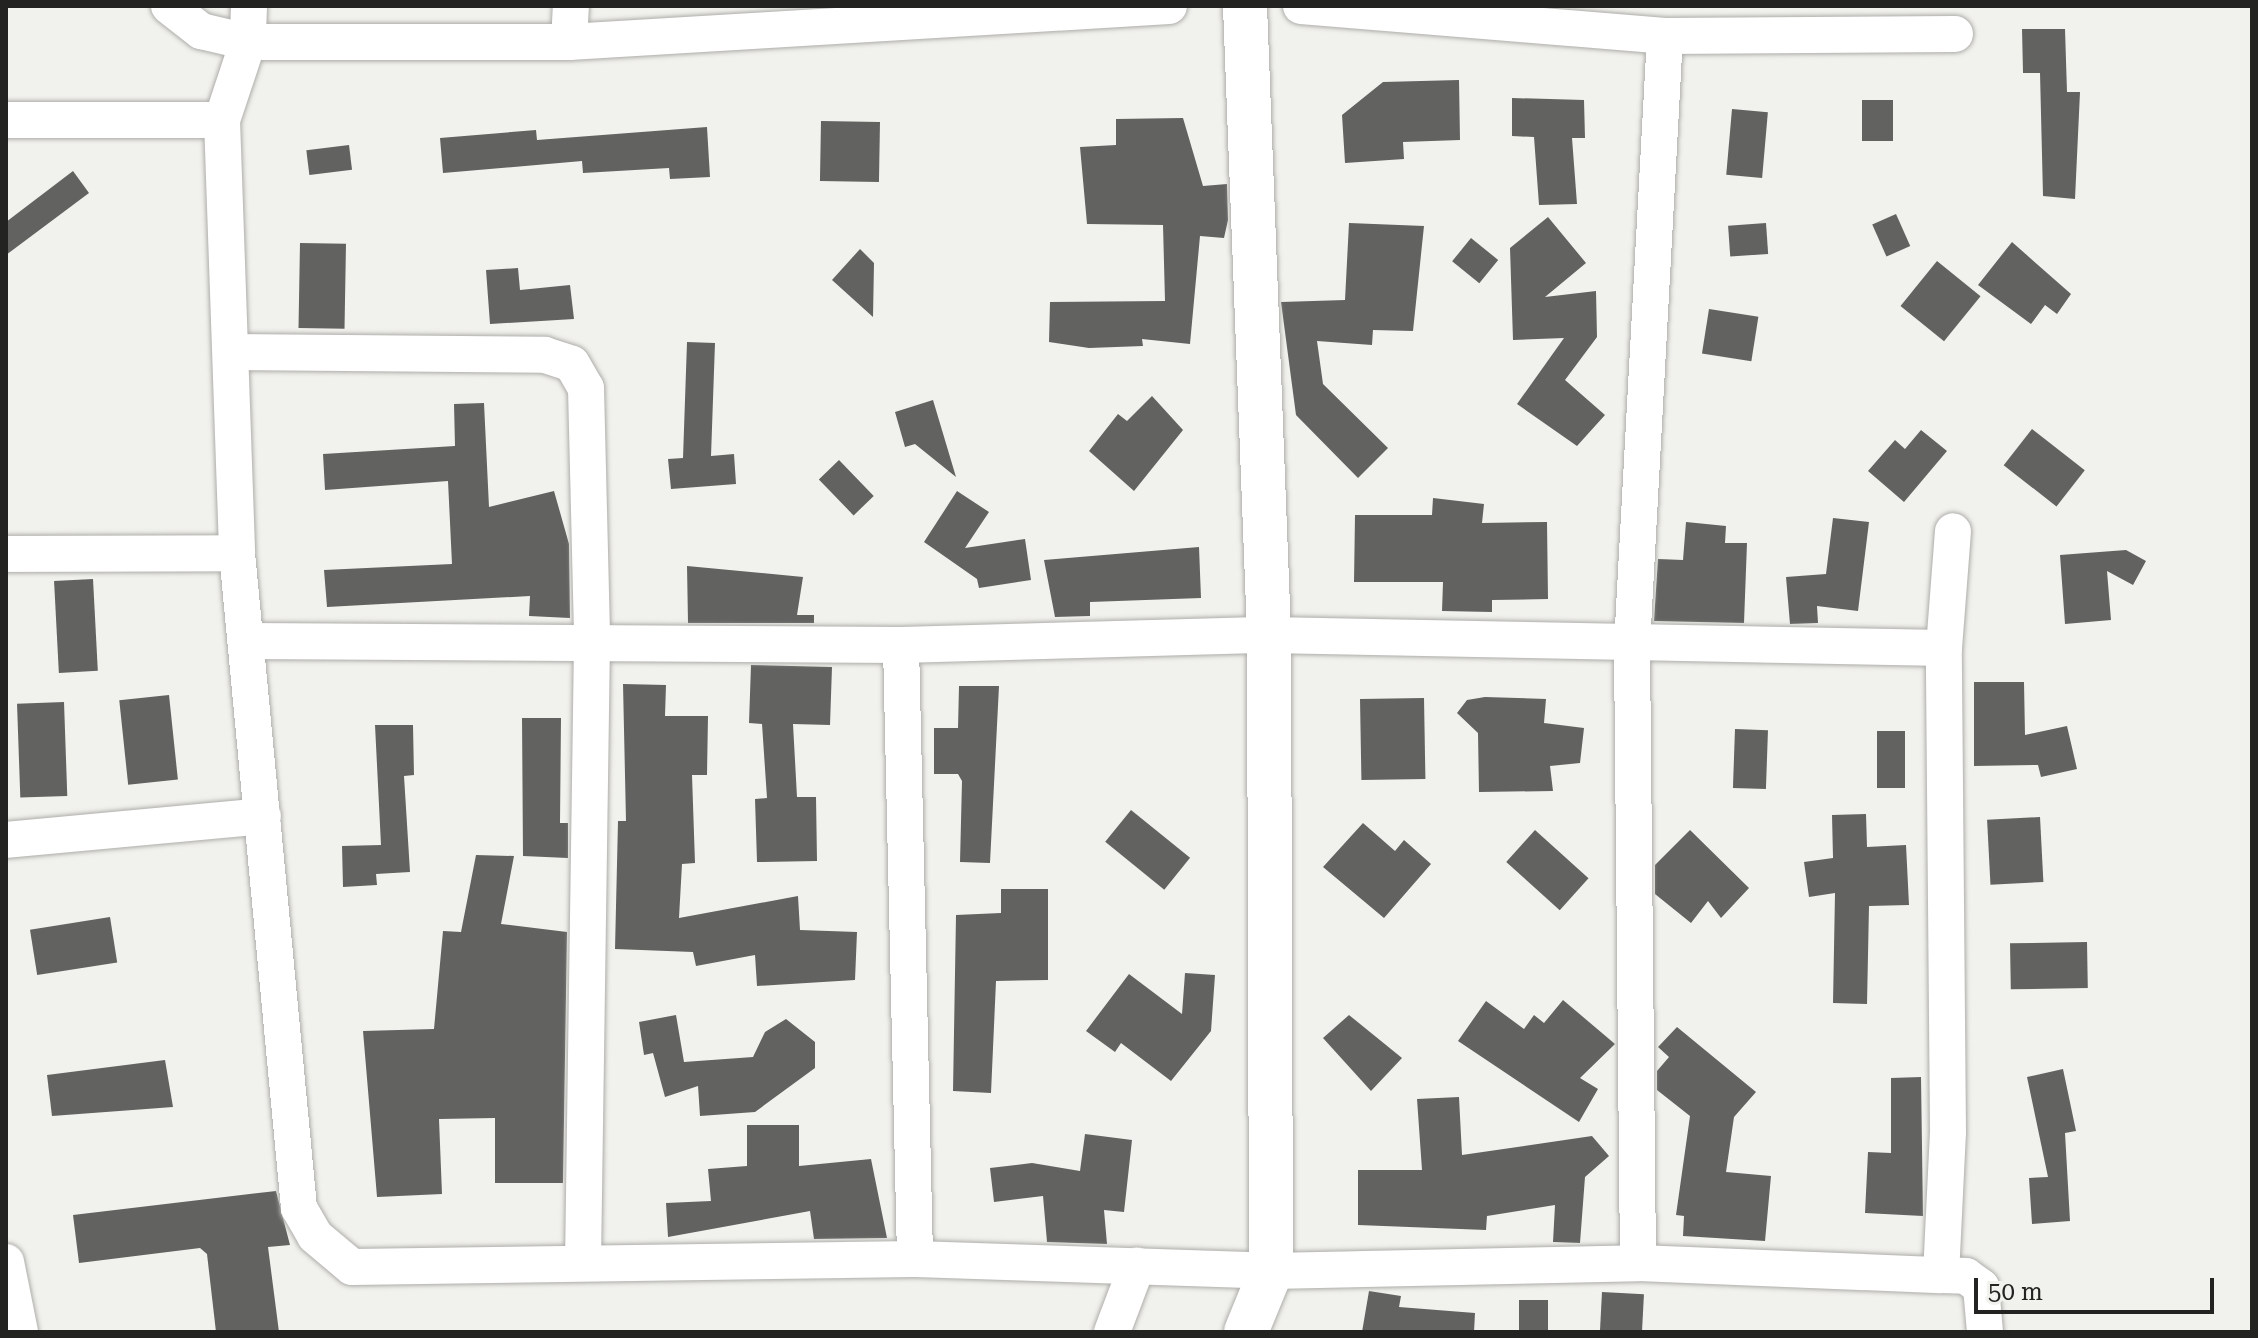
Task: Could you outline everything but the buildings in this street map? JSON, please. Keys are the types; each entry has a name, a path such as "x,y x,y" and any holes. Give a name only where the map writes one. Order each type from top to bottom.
{"street":[{"path":"169,6 201,31 248,42 569,42 1169,6"},
{"path":"249,6 248,42 222,120 237,553 299,1208 315,1236 352,1267 915,1259 1271,1271 1638,1263 1941,1275 1966,1276 1981,1287 1985,1332"},
{"path":"569,42 571,6"},
{"path":"1245,6 1269,635 1271,1271 1246,1332"},
{"path":"1301,6 1665,36 1955,34"},
{"path":"1638,1263 1632,645 1665,36"},
{"path":"6,120 222,120"},
{"path":"231,352 545,355 572,364 586,388 592,642 583,1263"},
{"path":"1941,1275 1948,1132 1944,648 1953,531"},
{"path":"6,554 237,553"},
{"path":"247,641 901,645 1269,635 1632,645 1944,648"},
{"path":"901,645 915,1259"},
{"path":"6,840 263,816"},
{"path":"6,1262 20,1332"},
{"path":"1112,1332 1137,1266"}]}
